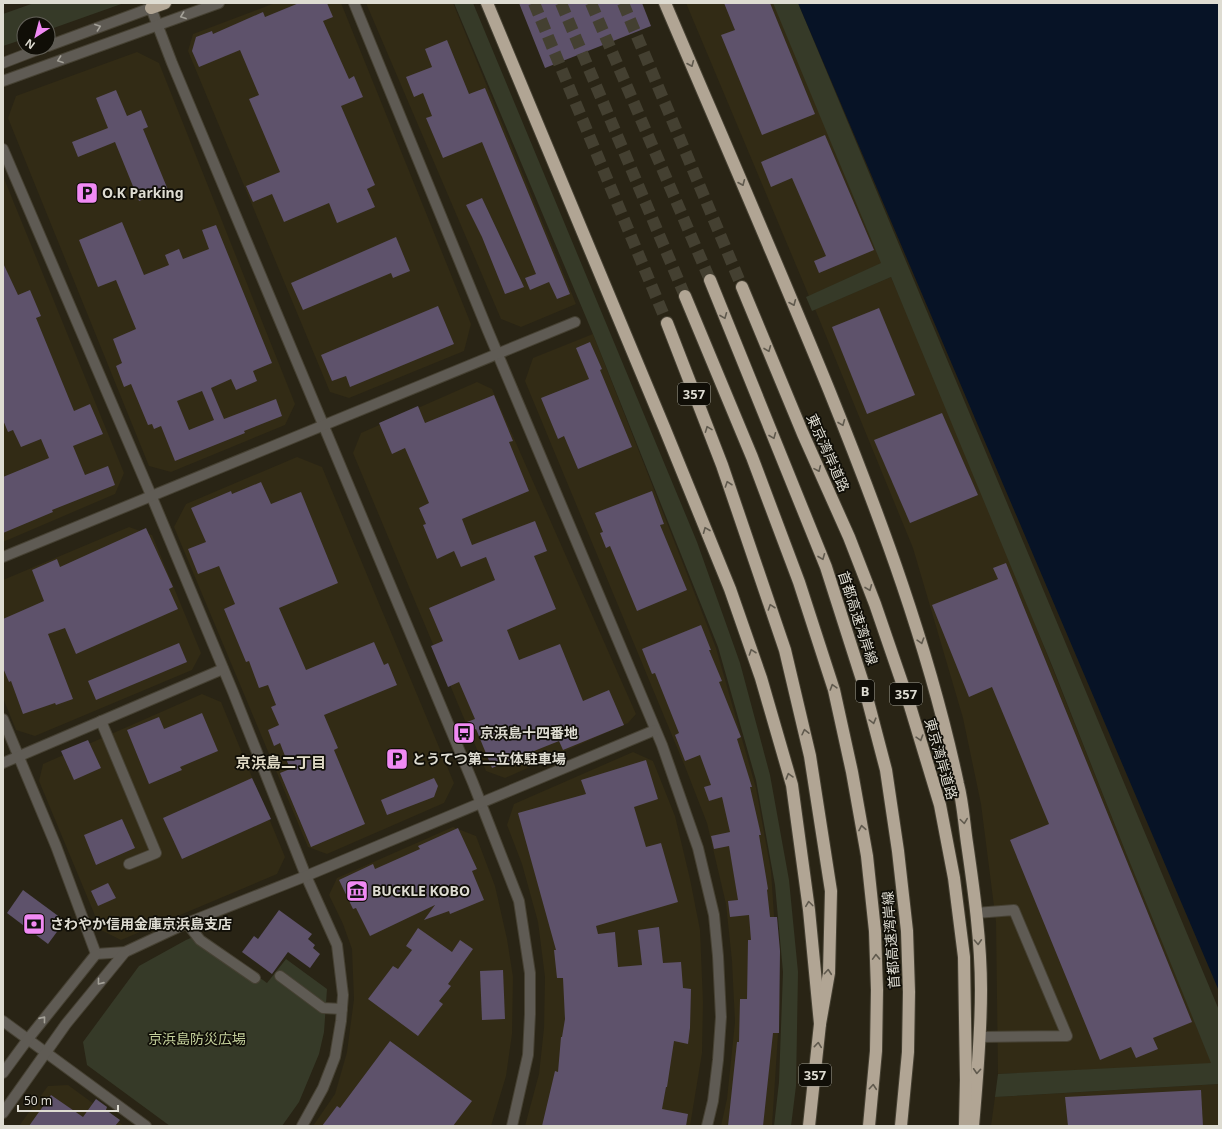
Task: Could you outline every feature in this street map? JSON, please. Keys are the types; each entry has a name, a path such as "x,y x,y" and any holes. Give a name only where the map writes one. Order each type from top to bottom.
{"highway":[{"path":"150,8 165,3"},
{"path":"487,3 670,441 730,589 761,678 792,785 809,910 820,1024"},
{"path":"665,3 795,307 865,480 909,603 928,664 959,786 976,913 981,988 973,1126"},
{"name":"首都高速湾岸線","path":"710,280 826,567 864,686 886,770 908,931 908,1052 902,1126"},
{"name":"東京湾岸道路","path":"742,287 803,434 849,537 876,604 910,706 940,805 954,878 964,956 966,1080 965,1126"},
{"name":"首都高速湾岸線","path":"686,296 752,457 798,582 834,690 868,856 875,932 877,990 876,1051 869,1126"},
{"name":"357","path":"667,322 722,465 785,650 810,756 831,892 829,973 820,1024 809,1126"}],"street":[{"path":"3,81 219,3"},
{"path":"354,3 498,355 662,745 698,848 714,915 721,1017 713,1101 707,1126"},
{"path":"56,43 150,8 156,26 481,804 519,901 530,973 530,1014 528,1055 512,1126"},
{"path":"3,62 20,56"},
{"path":"3,149 151,495 306,876 337,945 343,995 335,1057 323,1088 302,1126"},
{"path":"3,557 151,495 498,355 575,322"},
{"path":"3,764 223,669"},
{"path":"3,719 56,846 96,954"},
{"path":"101,722 156,853 129,864"},
{"path":"3,1073 28,1039 96,954 125,952 187,923 481,804 655,730"},
{"path":"976,913 1014,910 1067,1036 979,1037"},
{"path":"187,923 200,940 255,978"},
{"path":"3,1113 46,1051 125,952"},
{"path":"280,976 323,1008 342,1009"},
{"path":"3,1021 46,1051 75,1075 146,1126"}],"shaded area":[{"path":"275,3 341,3 471,324 464,351 349,398 330,392 188,51 193,34"},
{"path":"366,3 453,3 576,304 521,327 501,319"},
{"path":"686,3 774,3 882,263 809,296"},
{"path":"137,52 159,63 295,404 285,425 171,472 149,466 8,118 16,96"},
{"path":"3,176 124,473 115,494 3,542"},
{"path":"891,277 967,453 1126,853 1212,1064 998,1074 996,922 981,804 963,718 913,548 815,309"},
{"path":"593,334 716,648 756,788 771,871 780,1004 772,1126 721,1126 727,1099 735,1022 732,961 726,904 707,823 525,381 533,358"},
{"path":"477,382 492,389 636,714 628,723 505,778 486,771 353,453 361,433"},
{"path":"297,457 322,467 454,783 444,803 327,854 308,847 174,527 186,504"},
{"path":"129,527 152,535 201,653 192,670 35,736 16,730 3,698 3,580"},
{"path":"202,694 221,702 285,857 277,874 121,940 101,930 39,781 43,764"},
{"path":"633,752 653,761 675,816 700,930 703,1002 702,1053 690,1126 525,1126 539,1074 544,1028 545,977 538,922 522,864 507,825 514,804"},
{"path":"453,827 476,836 495,886 507,939 513,977 512,1034 506,1076 491,1126 313,1126 335,1094 347,1052 354,999 352,949 343,924 329,895 337,878"},
{"path":"1219,1084 1219,1126 991,1126 995,1097"},
{"path":"68,1085 124,1126 19,1126 48,1086"}],"green space":[{"path":"34,3 124,3 56,27 56,16 16,16 16,42 3,46 3,14"},
{"path":"454,3 473,3 697,542 740,663 770,775 789,880 798,972 796,1086 791,1126 774,1126 779,1082 783,972 775,885 756,780 718,647 593,334"},
{"path":"773,3 798,3 1219,1010 1219,1084 995,1097 998,1074 1211,1063 1053,668 891,277 812,311 806,297 881,263"},
{"name":"京浜島防災広場","path":"200,934 267,983 286,959 327,989 324,1032 319,1054 299,1102 282,1126 170,1126 87,1065 83,1042 139,966"}],"water":[{"path":"798,3 1219,3 1219,991"}],"building":[{"path":"299,3 327,3 333,17 323,21 349,79 354,76 363,97 341,106 375,185 367,189 375,207 337,223 329,203 284,222 272,194 253,202 246,186 280,172 249,99 259,95 240,50 199,67 192,51 196,37 212,31 213,34 263,12 265,17"},
{"path":"519,3 642,3 651,26 545,68"},
{"path":"724,3 770,3 815,114 762,135 721,35 735,30"},
{"path":"447,40 469,94 485,88 570,294 557,299 549,282 530,290 525,278 536,274 482,142 443,158 426,118 432,116 423,93 414,97 406,77 432,67 425,49"},
{"path":"116,90 127,116 141,110 148,127 143,129 168,190 139,201 115,142 78,157 72,142 108,128 96,98"},
{"path":"825,135 874,250 819,273 814,261 826,256 792,178 771,187 761,162"},
{"path":"482,198 524,287 505,294 482,237 466,205"},
{"path":"122,222 144,275 169,265 165,255 179,249 183,259 209,249 202,230 216,225 272,363 253,371 257,381 236,390 231,379 211,388 224,419 276,399 282,416 244,431 245,433 175,461 161,426 154,429 152,424 148,425 131,384 124,387 116,366 122,363 113,339 136,329 116,280 98,287 79,240","holes":["202,391 214,420 189,430 177,401"]},
{"path":"396,237 410,271 393,278 391,273 303,310 291,283"},
{"path":"3,263 18,295 30,290 41,316 36,318 74,411 90,404 103,434 73,446 85,475 108,466 115,485 52,510 53,512 3,533 3,477 49,458 41,439 21,447 13,430 8,432 3,420"},
{"path":"438,306 454,344 350,387 346,376 332,381 321,355"},
{"path":"879,308 915,395 867,414 832,327"},
{"path":"590,342 632,447 578,469 564,436 558,439 541,398 589,379 576,348"},
{"path":"494,395 513,441 509,442 529,491 462,519 472,545 535,521 547,551 534,556 556,609 507,630 519,660 560,644 583,701 609,690 624,725 563,750 559,741 492,768 476,729 460,735 456,726 475,719 459,682 448,687 431,646 443,641 429,608 495,580 486,557 461,567 454,551 437,559 423,525 426,524 419,508 429,503 405,448 392,454 379,423 418,406 425,423"},
{"path":"942,413 978,495 910,523 874,440"},
{"path":"261,482 271,504 301,492 338,583 279,608 306,670 374,642 384,665 388,663 397,685 324,715 338,748 334,750 365,824 311,847 280,773 290,769 280,743 274,746 268,730 279,725 271,707 276,705 268,685 259,688 249,661 246,662 224,609 235,604 219,566 198,574 188,549 206,542 191,508 231,491 232,494"},
{"path":"652,491 664,524 660,525 687,590 637,611 610,546 606,548 600,533 603,532 595,513"},
{"path":"146,528 173,587 169,589 178,609 76,654 65,628 48,634 73,699 56,705 55,703 23,714 11,681 9,682 3,668 3,619 44,601 32,570 57,559 60,567"},
{"path":"1006,563 1192,1022 1153,1038 1158,1049 1136,1058 1131,1047 1100,1060 1010,840 1049,824 992,687 969,697 932,605 998,579 993,568"},
{"path":"701,625 711,650 709,650 722,681 719,682 741,737 737,739 752,787 750,787 761,835 759,835 768,889 770,917 777,917 780,951 779,1033 773,1033 763,1126 728,1126 737,1042 739,1042 740,999 747,999 748,940 751,940 749,915 730,917 728,901 738,900 729,846 714,849 711,836 730,832 722,797 709,801 704,787 711,785 700,755 685,761 675,735 679,733 655,673 652,674 642,649"},
{"path":"179,643 187,662 96,700 88,681"},
{"path":"202,713 218,751 180,767 182,770 149,784 127,730 159,717 164,729"},
{"path":"88,740 101,768 74,780 61,751"},
{"path":"646,760 658,799 634,807 646,847 661,843 678,902 596,926 598,934 615,932 618,967 642,965 638,930 659,927 663,963 681,962 683,988 691,989 688,1044 674,1041 662,1109 688,1114 686,1126 542,1126 555,1071 558,1072 561,1037 565,1019 563,978 557,978 554,950 556,950 518,813 586,794 581,780"},
{"path":"252,778 271,819 182,859 163,818"},
{"path":"434,778 438,786 434,797 387,815 381,800"},
{"path":"122,819 135,848 96,865 84,835"},
{"path":"458,828 477,869 472,871 484,900 450,914 449,911 424,920 435,905 370,936 356,908 353,909 339,880 373,864 375,869 420,849 418,846"},
{"path":"108,883 116,898 98,906 91,891"},
{"path":"23,890 65,921 48,944 7,913"},
{"path":"279,910 312,934 308,939 315,945 313,948 320,954 310,968 288,952 272,974 242,952 254,936 258,939"},
{"path":"418,928 452,952 460,940 473,949 448,984 451,986 439,1001 443,1004 418,1036 368,999 393,966 398,969 412,950 406,946"},
{"path":"503,970 505,1019 482,1020 480,971"},
{"path":"390,1041 472,1101 453,1126 322,1126 337,1106 340,1108"},
{"path":"1201,1090 1203,1126 1068,1126 1065,1097"},
{"path":"51,1095 83,1117 96,1099 107,1107 106,1110 120,1120 115,1126 29,1126"}],"tunnel":[{"path":"534,3 667,323"},
{"path":"561,3 685,296"},
{"path":"591,3 710,280"},
{"path":"623,3 742,287"}],"place":[{"name":"O.K Parking","path":"87,193"},
{"name":"京浜島十四番地","path":"464,733"},
{"name":"とうてつ第二立体駐車場","path":"397,759"},
{"name":"BUCKLE KOBO","path":"357,891"},
{"name":"さわやか信用金庫京浜島支店","path":"34,924"}],"district":[{"name":"京浜島二丁目","path":"281,763"}]}
